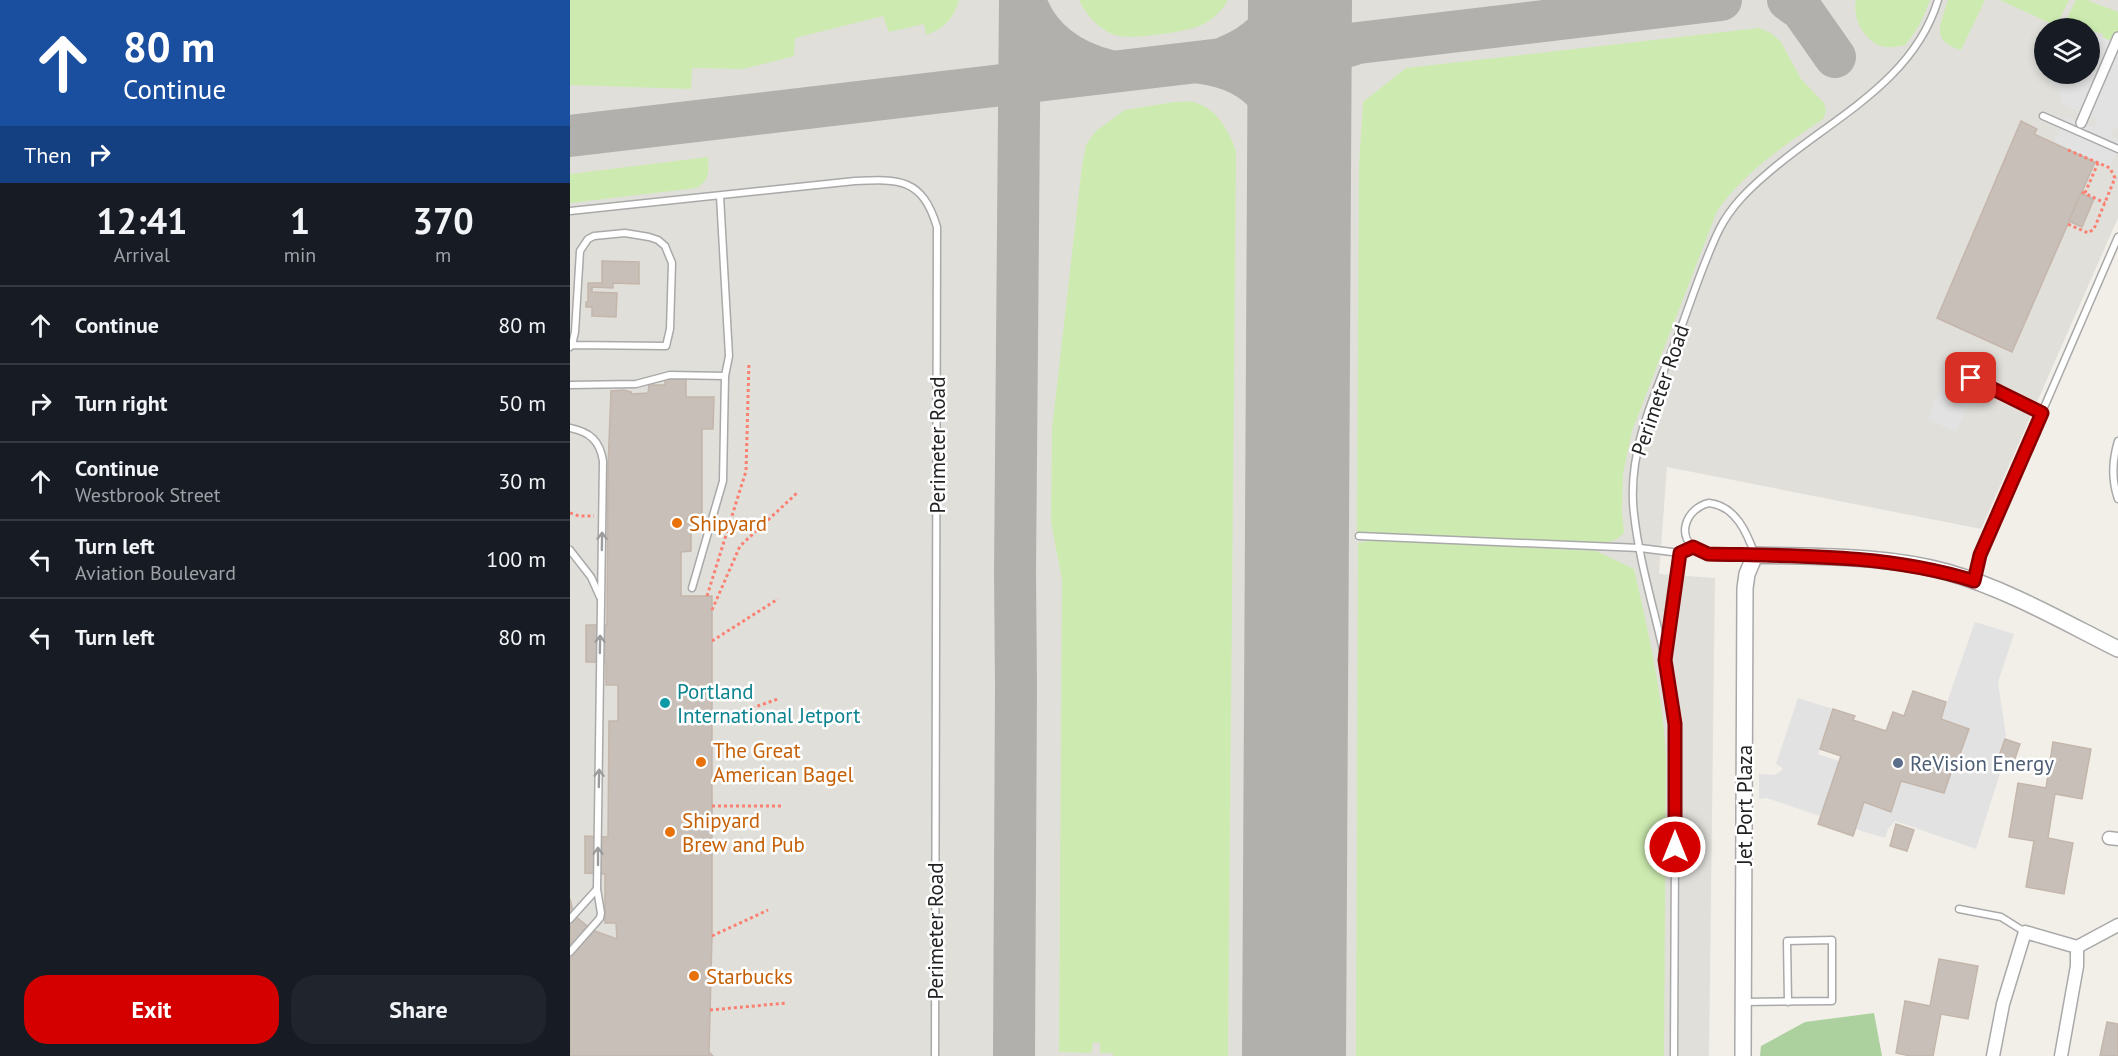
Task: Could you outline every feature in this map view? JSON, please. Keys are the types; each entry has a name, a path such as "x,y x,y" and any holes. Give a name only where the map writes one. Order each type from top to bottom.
{"street":[{"path":"2081,123 2118,37"},
{"path":"1755,555 1890,561 1945,572 2009,595 2118,649"},
{"name":"Jet Port Plaza","path":"1743,1056 1746,588 1747,574 1755,555"},
{"path":"1993,1056 2003,1004 2025,932 2077,947 2118,925"},
{"path":"2061,1056 2077,966 2077,947"}],"lane":[{"name":"Perimeter Road","path":"1674,1056 1675,736 1665,660 1634,513 1632,483 1638,449 1658,389 1719,229 1735,204 1790,154 1854,110 1899,69 1928,28 1938,0"},
{"path":"2043,116 2118,149"},
{"name":"Perimeter Road","path":"570,211 855,181 892,180 912,186 917,190 933,213 937,227 935,1056"},
{"path":"692,588 723,481 725,376 729,356 720,196"},
{"path":"637,234 658,240 665,246 672,263 670,329 666,346 571,346 576,318 579,260 584,245 594,236 637,234"},
{"path":"1974,581 1980,555 2118,237"},
{"path":"570,385 636,384 670,375 725,376"},
{"path":"1971,378 2042,413"},
{"path":"570,428 588,433 601,450 602,516 597,889 601,913 600,918 570,952"},
{"path":"2118,441 2113,470 2113,484 2118,499"},
{"path":"1718,504 1725,507 1746,530 1755,555 1708,554 1693,547 1685,532 1688,516 1701,505 1718,504"},
{"path":"1359,536 1640,548 1680,553 1693,547"},
{"path":"570,550 591,577 601,600"},
{"path":"1665,660 1680,553"},
{"path":"570,919 597,889"},
{"path":"1959,909 2001,918 2025,932"},
{"path":"1743,1002 1788,1002 1832,1001 1832,940 1787,941 1788,1002"}],"path":[{"path":"2068,150 2113,171 2115,178 2091,232 2068,224"},
{"path":"2098,163 2084,192 2105,203"},
{"path":"707,596 746,471 749,362"},
{"path":"712,610 740,546 797,493"},
{"path":"570,513 579,516 602,516"},
{"path":"712,641 777,599"},
{"path":"712,722 778,699"},
{"path":"712,806 781,806"},
{"path":"712,936 768,910"},
{"path":"710,1010 786,1003"}],"shaded area":[{"name":"Portland International Jetport","path":"570,0 2118,0 2118,218 1981,529 1667,467 1659,574 1715,578 1709,1056 570,1056"},
{"path":"2100,36 2118,44 2118,128 2114,129 2111,134 2118,140 2118,149 2110,168 2054,143 2065,116 2092,127 2096,126 2097,122 2096,119 2062,104 2058,87 2050,84 2100,84"},
{"path":"1958,349 1989,363 1956,432 1927,419"},
{"path":"1975,622 2014,634 1998,682 2006,736 1997,762 2003,764 1976,849 1895,821 1888,829 1885,838 1855,829 1864,802 1891,811 1901,781 1944,793 1954,764 1957,765 1969,729 1941,719"},
{"path":"1798,698 1833,709 1818,754 1839,761 1820,816 1767,798 1759,799 1759,774 1774,775 1783,768 1776,764"}],"green space":[{"path":"570,0 959,0 947,22 938,30 926,35 924,24 889,32 883,16 795,38 794,56 743,69 692,68 691,89 570,85"},
{"path":"1079,0 1228,0 1210,20 1195,28 1127,37 1113,34 1101,27 1090,17"},
{"path":"1856,0 1930,0 1920,24 1905,45 1886,47 1866,36 1856,15"},
{"path":"1948,0 1985,0 1961,50 1944,42 1941,37 1941,24"},
{"path":"2000,0 2069,0 2060,18 2039,18"},
{"path":"2076,0 2087,0 2118,12 2118,32 2113,42 2103,38 2103,34 2100,33 2100,18 2067,18"},
{"path":"1759,28 1771,33 1781,42 1801,79 1824,103 1826,111 1823,119 1753,171 1717,211 1632,431 1623,474 1624,533 1617,539 1603,544 1357,532 1359,165 1363,102 1406,68"},
{"path":"1174,102 1193,102 1215,114 1230,136 1236,151 1228,1056 1113,1056 1113,1053 1100,1053 1100,1043 1093,1042 1092,1051 1089,1053 1059,1052 1062,580 1051,522 1052,429 1082,166 1086,145 1096,131 1125,110"},
{"path":"708,157 708,175 697,188 570,203 570,174"},
{"path":"1373,540 1596,551 1634,569 1658,684 1666,754 1664,1056 1356,1056 1358,543"},
{"path":"1874,1013 1882,1056 1760,1056 1761,1046 1805,1022"}],"building":[{"path":"2021,121 2037,129 2034,134 2095,162 2012,352 1937,318"},
{"path":"2081,193 2094,199 2082,227 2069,221"},
{"path":"602,261 639,262 639,284 613,283 613,288 592,287 592,292 617,293 616,317 592,316 592,307 586,307 588,283 602,283"},
{"name":"Portland International Jetport","path":"665,379 686,379 686,397 714,397 713,429 702,429 702,518 686,519 686,524 691,524 691,551 681,552 681,596 712,596 712,936 709,1052 713,1056 570,1056 570,899 574,915 592,930 617,939 616,923 605,923 605,874 585,873 585,836 608,837 609,721 618,721 618,685 606,685 606,662 586,662 586,625 607,625 611,391 624,390 632,394 648,393 649,385 665,385"},
{"name":"ReVision Energy","path":"1913,691 1946,702 1941,719 1969,729 1944,793 1901,781 1891,812 1864,802 1853,836 1818,824 1841,756 1820,749 1833,709 1855,716 1853,720 1886,731 1893,712 1904,716"},
{"path":"2005,739 2020,744 2012,767 1997,762"},
{"path":"2053,742 2091,749 2082,799 2055,794 2048,838 2073,843 2064,894 2026,887 2034,841 2009,837 2018,783 2046,788"},
{"path":"1896,824 1914,830 1907,851 1890,846"},
{"path":"1939,959 1978,966 1968,1019 1941,1014 1933,1056 1910,1056 1896,1053 1905,1001 1930,1006"},
{"path":"2107,1022 2118,1024 2118,1056 2100,1056"}],"taxiway":[{"path":"1014,1056 1020,0"},
{"path":"1025,0 1038,26 1058,47 1082,62 1110,71"},
{"path":"1228,56 1247,47 1271,27 1288,0"},
{"path":"570,136 1721,0"},
{"path":"1788,0 1802,10 1835,57"},
{"path":"1299,119 1304,94 1313,72 1328,55 1352,45"},
{"path":"1201,63 1242,75 1270,98 1288,130 1299,170"}],"runway":[{"path":"1294,1056 1300,0"}],"place":[{"name":"Shipyard","path":"677,523"},
{"name":"Portland International Jetport","path":"665,703"},
{"name":"The Great American Bagel","path":"701,762"},
{"name":"ReVision Energy","path":"1898,763"},
{"name":"Shipyard Brew and Pub","path":"670,832"},
{"name":"Starbucks","path":"694,976"}],"route":[{"path":"1675,847 1675,724 1665,660 1680,553 1693,547 1708,554 1890,561 1945,572 1974,581 1980,555 2042,413 1971,378"}]}
